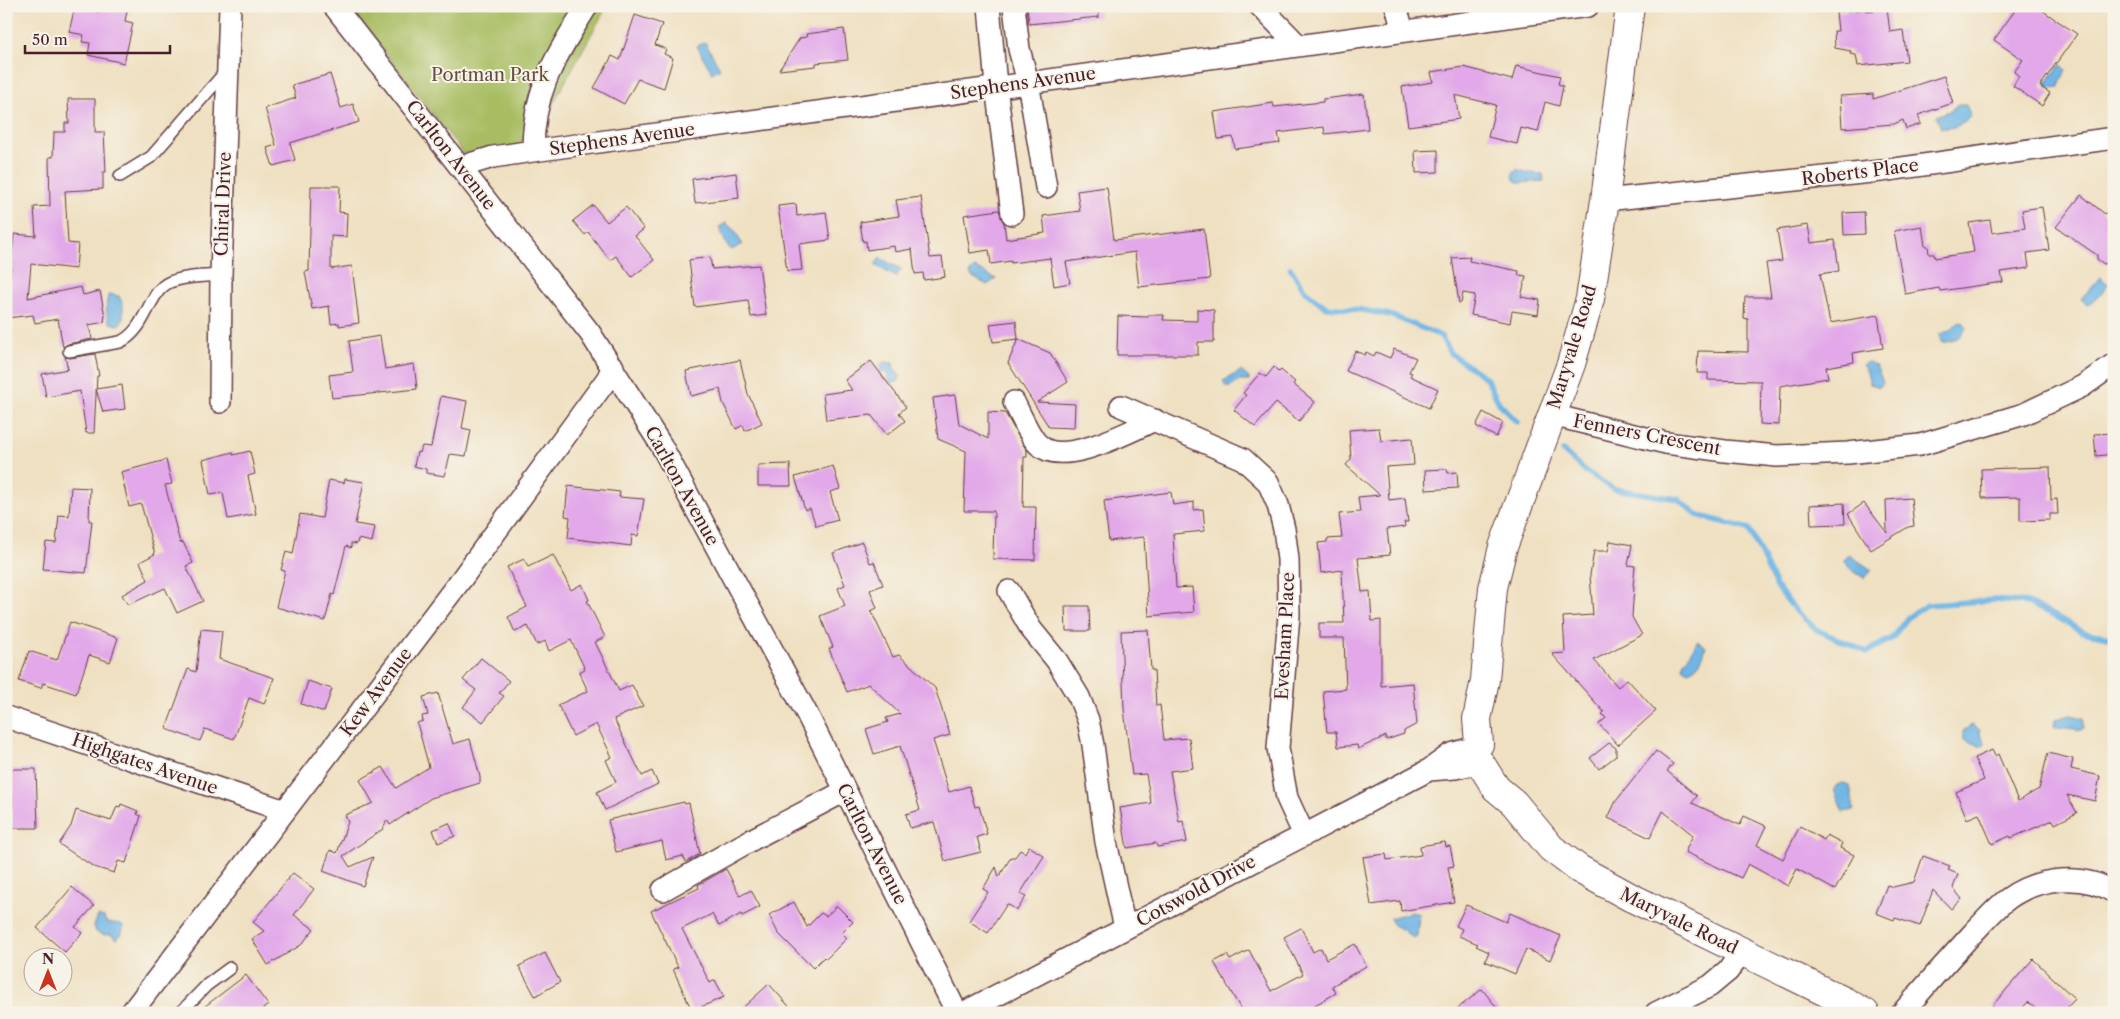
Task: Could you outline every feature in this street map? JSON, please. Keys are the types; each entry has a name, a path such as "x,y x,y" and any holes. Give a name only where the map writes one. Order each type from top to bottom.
{"street":[{"name":"Chiral Drive","path":"220,402 221,275 230,6"},
{"name":"Carlton Avenue","path":"334,6 590,333 613,367 661,445 807,714 957,1013"},
{"path":"533,151 533,129 538,98 555,58 587,6"},
{"path":"989,6 996,86 1012,214"},
{"path":"1014,6 1019,49 1028,82 1046,187"},
{"path":"1260,6 1298,45"},
{"path":"1396,6 1403,31"},
{"name":"Stephens Avenue","path":"460,167 493,157 533,151 1588,6"},
{"name":"Maryvale Road","path":"1630,6 1606,200 1590,298 1571,364 1503,547 1493,588 1485,680 1494,715 1483,753 1506,776 1514,803 1551,848 1579,870 1630,898 1742,951 1865,1013"},
{"name":"Roberts Place","path":"1606,200 1881,171 2114,138"},
{"name":"Fenners Crescent","path":"1552,415 1666,443 1725,451 1777,456 1848,453 1920,445 2024,414 2083,386 2114,364"},
{"name":"Kew Avenue","path":"131,1013 463,577 607,379 613,367"},
{"path":"1014,402 1038,445 1049,451 1059,453 1092,447 1155,420"},
{"name":"Evesham Place","path":"1122,406 1243,459 1268,482 1278,505 1288,559 1290,615 1278,748 1287,798 1304,835"},
{"path":"1009,591 1031,629 1057,661 1079,697 1088,720 1106,842 1125,928"},
{"name":"Highgates Avenue","path":"6,717 285,811"},
{"name":"Cotswold Drive","path":"963,1013 1429,770 1451,754 1483,753"},
{"path":"663,890 753,839 845,791"},
{"path":"1902,1013 1998,907 2025,889 2045,882 2062,880 2089,881 2114,892"},
{"path":"1656,1013 1710,986 1728,971 1742,951"}],"lane":[{"path":"120,176 151,157 228,69"},
{"path":"68,351 120,342 128,338 136,331 155,297 169,282 221,275"},
{"path":"180,1013 206,985 230,968"}],"green space":[{"name":"Portman Park","path":"349,6 607,6 533,140 471,163"}],"water":[{"path":"705,42 720,68 712,73 697,46"},
{"path":"2059,66 2063,66 2066,71 2061,80 2060,87 2048,88 2045,84"},
{"path":"1957,105 1966,105 1971,116 1958,126 1941,128 1936,116 1952,110"},
{"path":"1516,169 1529,173 1543,174 1544,181 1520,183 1514,180 1513,173"},
{"path":"726,223 735,231 742,244 732,250 727,246 719,227"},
{"path":"880,258 901,269 896,277 875,265"},
{"path":"975,268 996,279 987,285 971,276 970,272"},
{"path":"2100,277 2108,284 2089,305 2081,299"},
{"path":"109,294 119,296 123,305 123,321 118,325 110,323 108,317 107,305"},
{"path":"1959,322 1963,323 1966,328 1962,335 1952,341 1941,342 1939,335 1950,330"},
{"path":"885,362 893,363 894,369 900,376 898,382 890,383 886,372 881,372 880,365"},
{"path":"1868,362 1878,370 1883,382 1880,387 1870,384 1867,372 1862,365"},
{"path":"1241,371 1249,378 1249,381 1239,381 1231,387 1226,387 1223,381"},
{"path":"1849,555 1872,570 1865,578 1855,573 1843,561"},
{"path":"1697,641 1706,647 1698,665 1688,671 1683,668 1684,661 1689,657"},
{"path":"2071,715 2084,718 2084,728 2078,731 2054,727 2055,719"},
{"path":"1972,725 1980,730 1980,734 1985,741 1984,745 1964,740 1963,731"},
{"path":"1842,783 1850,785 1854,810 1843,812 1834,790 1837,785"},
{"path":"1412,912 1419,914 1417,936 1413,938 1393,925 1390,918"},
{"path":"98,916 104,917 106,922 121,924 124,927 121,935 116,939 110,934 104,935 96,932 94,926"}],"building":[{"path":"75,6 98,12 100,6 128,6 125,21 133,23 124,63 88,55 90,43 82,42 84,35 69,32"},
{"path":"1027,6 1098,6 1099,17 1029,24"},
{"path":"2018,6 2044,6 2043,11 2077,34 2040,86 2050,93 2042,106 2013,86 2019,76 2014,72 2023,60 1994,40"},
{"path":"1866,9 1866,11 1887,9 1890,32 1903,30 1907,61 1858,66 1856,55 1850,54 1851,51 1835,48 1834,31 1838,31 1836,12"},
{"path":"635,15 662,24 655,45 666,49 664,54 673,58 664,88 638,79 624,104 594,88 612,56 620,60"},
{"path":"844,29 848,60 816,63 816,66 779,70 800,38 807,37 806,34"},
{"path":"1516,66 1560,76 1558,84 1563,86 1559,106 1545,102 1538,132 1521,128 1517,144 1488,137 1496,105 1455,95 1459,119 1408,126 1402,87 1433,82 1431,72 1464,67 1512,80"},
{"path":"330,74 341,108 353,104 359,122 290,143 295,160 273,166 267,148 276,145 265,108 296,98 292,85"},
{"path":"1944,76 1953,103 1918,115 1921,124 1906,129 1903,120 1894,124 1842,128 1840,96 1873,94 1873,99"},
{"path":"1364,94 1368,129 1325,134 1324,127 1278,133 1280,143 1235,149 1233,137 1218,139 1214,112 1273,103 1274,107 1323,102 1323,99"},
{"path":"68,99 95,99 95,132 104,132 106,172 103,172 103,189 65,191 68,243 78,244 76,269 31,264 28,298 81,287 83,295 100,291 105,316 104,322 89,325 92,339 68,344 63,347 58,319 35,323 33,315 6,318 6,298 8,298 14,234 36,236 34,207 50,206 49,157 53,157 54,132 65,132 65,123 69,123"},
{"path":"1438,150 1438,172 1416,173 1415,151"},
{"path":"736,173 739,198 695,203 692,179"},
{"path":"311,186 340,186 339,212 347,213 346,237 331,236 331,269 352,266 359,323 339,326 339,323 331,324 329,306 312,309 305,272 309,271"},
{"path":"1107,187 1114,240 1204,229 1210,279 1139,287 1135,252 1066,262 1070,283 1054,286 1050,258 991,264 989,250 970,253 964,215 999,210 1004,223 1006,239 1045,233 1043,216 1080,211 1077,191"},
{"path":"2081,195 2105,214 2114,202 2114,261 2104,264 2097,259 2097,255 2056,227"},
{"path":"921,197 930,258 942,257 945,277 924,280 923,273 915,274 912,249 895,252 894,246 867,250 866,241 863,242 860,222 899,216 896,200"},
{"path":"796,204 797,216 826,212 830,240 799,244 802,270 787,271 778,206"},
{"path":"593,205 607,222 626,207 644,229 635,236 654,260 632,277 616,256 610,260 588,232 585,235 573,221"},
{"path":"2042,207 2049,250 2027,253 2029,268 2001,272 2003,282 1940,291 1939,288 1905,294 1894,231 1922,226 1925,246 1928,246 1929,254 1934,254 1935,258 1974,252 1969,223 1990,220 1992,233 2025,228 2022,210"},
{"path":"1864,212 1865,234 1844,235 1843,213"},
{"path":"1808,225 1811,243 1835,240 1839,271 1820,274 1830,323 1878,315 1883,348 1853,353 1854,362 1826,367 1828,378 1780,386 1779,425 1760,424 1761,381 1708,380 1708,373 1697,373 1698,351 1748,352 1748,319 1744,318 1745,297 1771,297 1766,263 1782,261 1777,230"},
{"path":"710,257 712,269 759,265 766,315 751,317 748,300 695,307 689,260"},
{"path":"1470,257 1469,261 1519,271 1518,275 1526,276 1521,297 1540,300 1538,315 1512,311 1510,323 1471,315 1475,295 1463,293 1461,303 1459,303 1452,258"},
{"path":"1197,309 1214,310 1214,342 1198,342 1198,355 1117,355 1118,316 1148,317 1148,315 1164,315 1163,320 1197,321"},
{"path":"1016,321 1018,339 993,342 990,324"},
{"path":"380,336 385,369 414,364 417,389 332,398 329,375 353,372 349,341"},
{"path":"1018,339 1050,353 1068,382 1037,402 1075,404 1074,428 1049,427 1008,363"},
{"path":"1394,349 1416,358 1409,372 1412,373 1410,376 1438,389 1429,408 1346,371 1355,351 1365,355 1366,352 1374,356 1376,352 1390,358"},
{"path":"95,354 99,376 97,376 94,433 86,433 80,391 46,397 42,374 68,369 65,357"},
{"path":"740,360 748,394 762,423 745,431 743,425 736,429 723,403 720,389 691,396 686,371"},
{"path":"871,361 906,407 899,413 905,421 887,435 871,415 826,420 823,394 852,390 845,380"},
{"path":"1274,367 1279,372 1281,370 1295,382 1293,384 1315,402 1299,421 1276,403 1255,427 1234,410 1246,395 1243,393 1260,373 1266,377"},
{"path":"122,385 125,409 103,412 96,389"},
{"path":"955,395 959,424 988,439 988,412 1005,413 1027,451 1027,457 1024,457 1023,507 1036,507 1035,560 993,559 994,511 964,511 966,451 938,439 933,398"},
{"path":"441,396 467,401 462,428 471,430 466,456 450,454 445,476 426,473 426,469 414,466 417,452 420,453 422,446 431,447"},
{"path":"1483,412 1503,423 1496,437 1476,426"},
{"path":"1379,428 1381,441 1412,438 1414,465 1386,467 1389,500 1405,498 1408,522 1404,522 1405,527 1387,529 1390,555 1358,558 1362,592 1370,591 1372,621 1381,620 1381,686 1413,683 1417,724 1404,731 1404,734 1386,740 1386,736 1358,749 1357,745 1338,747 1336,732 1327,732 1323,691 1346,689 1344,638 1319,638 1319,623 1344,623 1342,570 1321,573 1318,543 1327,542 1327,539 1342,538 1339,514 1360,512 1358,497 1380,495 1346,465 1351,459 1349,430"},
{"path":"2114,433 2114,454 2096,456 2094,434"},
{"path":"250,451 255,474 248,476 256,514 228,519 223,493 210,495 203,460 233,452 233,455"},
{"path":"166,460 172,484 165,485 180,543 183,542 193,563 186,566 203,601 177,613 165,588 128,605 122,595 148,580 140,562 155,554 141,504 129,507 121,472"},
{"path":"790,464 791,486 758,486 758,465"},
{"path":"833,466 840,489 830,492 838,520 816,526 810,508 805,510 795,477"},
{"path":"2050,467 2051,500 2057,499 2058,514 2050,514 2050,520 2020,521 2020,497 1982,498 1981,469"},
{"path":"1447,469 1448,473 1457,472 1458,488 1426,490 1425,470"},
{"path":"345,479 364,482 355,524 375,527 372,542 358,539 357,544 351,543 351,548 346,546 334,595 332,594 325,621 276,607 285,571 281,570 286,552 293,554 300,514 322,518 329,480 344,483"},
{"path":"568,486 620,492 619,497 644,499 638,536 632,535 631,546 568,538 570,517 565,516"},
{"path":"71,487 90,488 89,521 92,521 86,573 43,569 46,542 56,543 59,515 69,516"},
{"path":"1171,492 1173,505 1194,502 1194,510 1203,509 1205,531 1173,534 1176,588 1192,587 1194,612 1149,616 1144,537 1109,541 1104,501"},
{"path":"1911,498 1914,526 1908,527 1871,550 1848,514 1864,503 1887,533 1886,500"},
{"path":"1844,503 1845,524 1811,525 1810,505"},
{"path":"1610,541 1632,545 1628,565 1635,566 1632,617 1642,635 1594,660 1618,687 1627,679 1656,711 1618,745 1599,724 1606,718 1602,714 1604,712 1552,654 1565,653 1563,617 1593,615 1590,575 1594,551 1608,551"},
{"path":"862,542 870,563 874,562 883,585 870,590 877,608 871,611 893,657 899,655 935,688 950,735 933,740 949,792 969,786 975,807 979,806 987,834 977,837 981,852 945,861 934,822 910,828 906,814 920,810 900,746 874,754 866,729 888,722 886,718 900,714 869,684 847,692 829,649 833,647 820,616 845,606 838,588 845,585 833,553"},
{"path":"553,555 571,590 582,584 589,600 587,601 605,637 595,642 619,691 632,685 643,706 614,719 642,776 652,771 658,784 605,810 597,792 616,782 606,760 612,757 596,724 573,736 558,705 588,691 579,672 585,669 571,640 549,651 545,641 537,645 528,626 515,632 508,617 527,607 507,567 524,559 528,567"},
{"path":"1065,606 1089,606 1090,631 1066,631"},
{"path":"70,622 118,638 110,662 89,655 76,694 43,683 41,688 19,681 29,651 57,660"},
{"path":"201,629 222,631 219,659 274,678 264,704 249,698 234,739 205,729 200,741 166,729 188,669 196,672"},
{"path":"1148,630 1151,670 1154,670 1156,706 1160,705 1164,740 1189,738 1193,768 1170,771 1179,822 1183,821 1187,842 1157,847 1156,843 1127,848 1120,808 1151,803 1146,774 1132,775 1124,709 1121,631"},
{"path":"481,658 509,681 499,693 504,696 483,722 463,707 476,690 463,680"},
{"path":"308,681 332,689 324,712 301,704"},
{"path":"438,693 453,744 470,739 480,783 431,798 390,825 387,820 383,829 343,856 350,867 373,857 363,886 323,871 330,850 337,853 348,822 345,815 373,803 360,780 383,767 396,788 429,767 417,723 423,721 422,716 428,715 423,697"},
{"path":"1609,743 1616,748 1616,756 1599,769 1590,758"},
{"path":"1992,750 1995,756 1998,754 2018,801 2039,789 2048,753 2073,759 2071,769 2100,776 2095,801 2067,795 2077,813 2055,824 2053,820 1992,844 1979,814 1967,819 1956,792 1984,780 1974,758"},
{"path":"1656,751 1673,764 1667,771 1697,796 1692,803 1740,825 1744,816 1766,826 1757,845 1783,859 1800,826 1824,840 1827,835 1842,843 1840,848 1854,855 1835,890 1797,869 1788,886 1748,864 1741,878 1685,852 1693,835 1663,811 1650,838 1608,818 1616,801"},
{"path":"6,769 36,769 38,828 12,828 12,796 6,796"},
{"path":"684,802 685,804 689,803 700,854 686,862 683,856 666,860 662,841 616,852 608,820"},
{"path":"121,804 138,811 137,814 141,816 126,863 118,861 114,873 94,867 59,844 71,826 76,810 111,821 117,806 120,807"},
{"path":"449,823 455,836 438,843 433,830"},
{"path":"1445,842 1446,847 1450,846 1454,866 1448,867 1454,902 1401,911 1400,901 1371,905 1363,857 1386,854 1387,860 1421,855 1420,846"},
{"path":"1029,846 1044,856 1020,894 1026,897 1017,910 1007,904 988,933 969,921 988,892 983,889 996,867 999,877 1011,857 1015,857 1020,850 1025,853"},
{"path":"1923,856 1950,866 1948,870 1958,874 1953,888 1962,899 1951,909 1933,890 1920,926 1895,918 1894,920 1876,913 1887,885 1893,887 1914,882"},
{"path":"726,869 740,896 751,890 760,907 742,916 741,914 719,926 712,914 682,929 710,983 715,980 724,997 692,1011 673,969 678,967 651,911 699,888 698,885"},
{"path":"293,873 314,889 294,915 314,929 301,945 268,965 252,939 264,931 253,922"},
{"path":"72,887 94,906 75,927 82,933 70,946 58,946 37,928"},
{"path":"794,902 807,927 821,913 826,916 837,906 853,922 842,933 847,938 826,959 824,957 813,968 778,933 769,915"},
{"path":"1466,905 1506,922 1510,913 1561,936 1550,960 1526,949 1515,974 1485,961 1489,952 1476,946 1478,944 1459,936 1462,929 1456,926"},
{"path":"1301,928 1313,952 1321,948 1326,959 1355,944 1366,966 1332,986 1336,993 1301,1013 1243,1013 1214,962 1227,955 1230,960 1249,950 1271,991 1303,974 1284,937"},
{"path":"545,953 560,982 535,996 519,966"},
{"path":"2033,959 2075,999 2062,1013 2040,1013 2028,1002 2018,1013 2000,1013 1992,1006"},
{"path":"246,975 268,1005 258,1013 196,1013"},
{"path":"769,984 795,1013 737,1013"},
{"path":"1482,989 1501,1013 1452,1013"}],"waterway":[{"path":"1290,268 1305,291 1326,307 1390,315 1441,336 1450,353 1486,378 1499,403 1517,422"},
{"path":"1563,451 1584,470 1614,489 1678,499 1697,515 1749,529 1776,586 1796,611 1817,630 1867,652 1892,638 1908,617 1927,605 1995,600 2028,603 2083,632 2114,638"}]}
